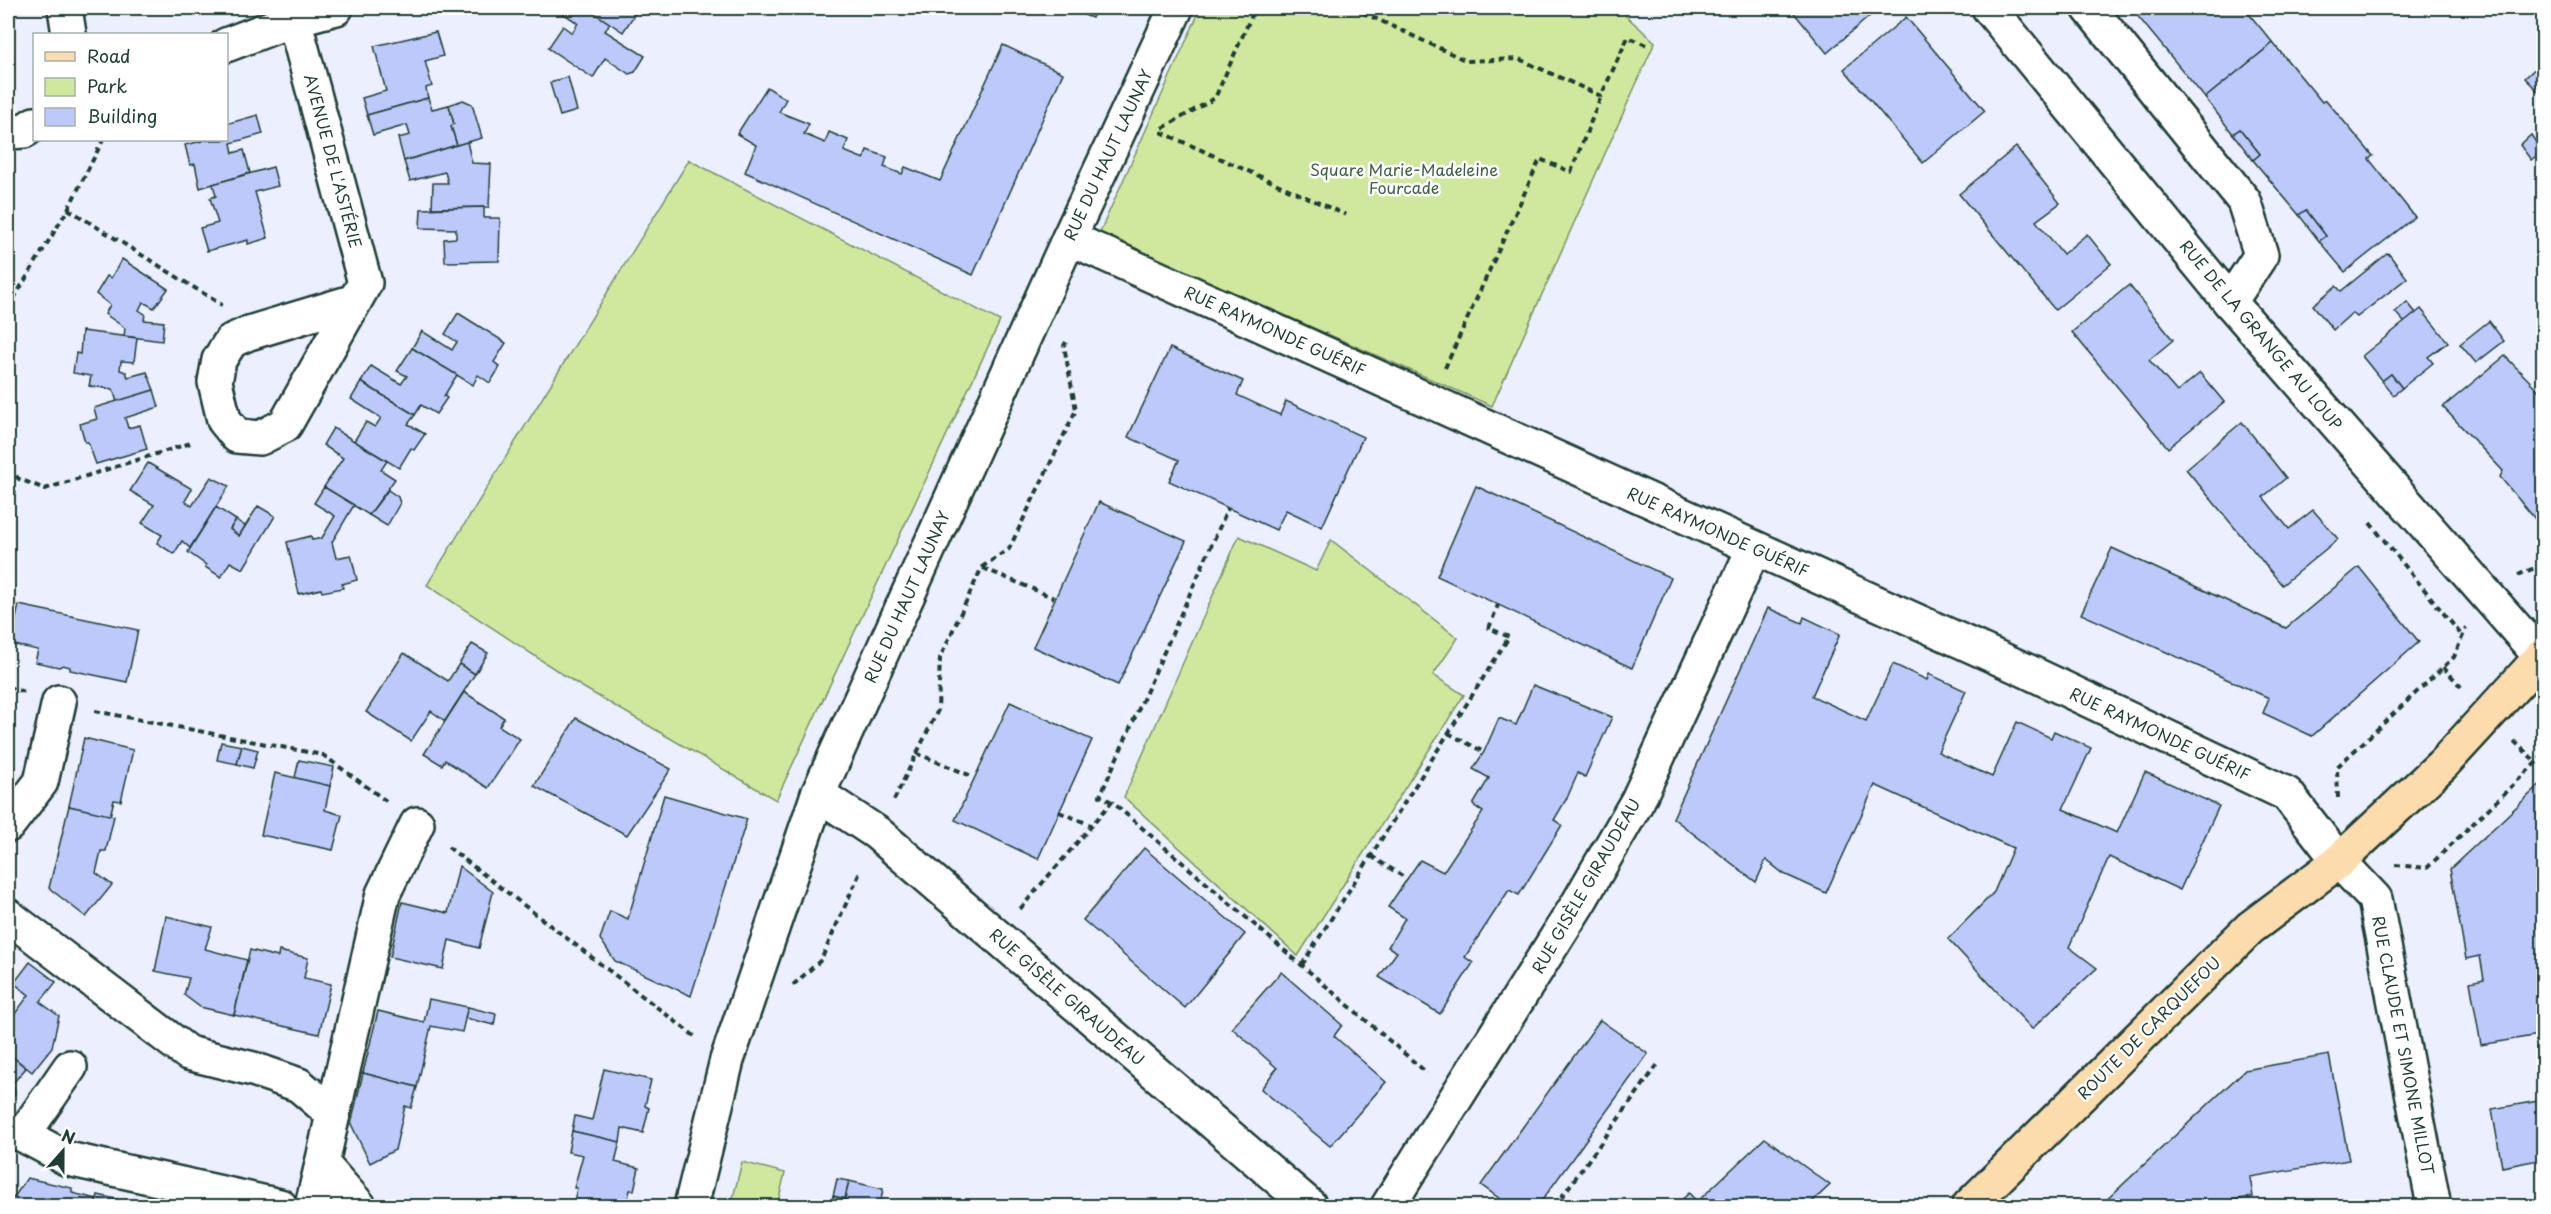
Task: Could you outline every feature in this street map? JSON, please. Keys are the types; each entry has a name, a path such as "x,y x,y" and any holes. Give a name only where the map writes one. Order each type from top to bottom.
{"main road":[{"name":"ROUTE DE CARQUEFOU","path":"1969,1206 2250,928 2339,861 2443,764 2542,656"}],"street":[{"path":"65,8 69,33"},
{"path":"228,44 294,19 336,8"},
{"name":"RUE DU HAUT LAUNAY","path":"691,1206 727,1060 818,794 1069,238 1176,8"},
{"name":"RUE DE LA GRANGE AU LOUP","path":"1989,8 2230,302 2482,591 2542,656"},
{"path":"2089,8 2244,201 2261,255 2230,302"},
{"name":"AVENUE DE L'ASTÉRIE","path":"232,429 237,436 260,438 285,425 365,283 294,19"},
{"path":"8,132 24,131 33,125"},
{"name":"RUE RAYMONDE GUÉRIF","path":"1069,238 2025,670 2287,794 2339,861"},
{"path":"232,429 224,420 215,382 219,360 231,342 249,333 355,301"},
{"name":"RUE GISÈLE GIRAUDEAU","path":"1388,1206 1579,902 1638,800 1754,548"},
{"path":"8,825 41,782 59,702"},
{"name":"RUE GISÈLE GIRAUDEAU","path":"818,794 878,833 1310,1206"},
{"path":"312,1206 383,894 417,824"},
{"name":"RUE CLAUDE ET SIMONE MILLOT","path":"2339,861 2375,899 2434,1206"},
{"path":"8,916 188,1053 253,1069 299,1084 333,1114"},
{"path":"70,1067 23,1135 68,1159 280,1206"},
{"path":"322,1164 359,1206"}],"path":[{"path":"1156,142 1163,127 1215,98 1255,8"},
{"path":"1353,8 1467,61 1519,59 1601,96"},
{"path":"1430,401 1540,159 1570,172 1628,37 1646,45"},
{"path":"1161,132 1347,215"},
{"path":"8,308 68,208 102,141"},
{"path":"68,208 233,311 249,333"},
{"path":"790,987 821,960 878,833 938,710 940,658 982,567 1010,549 1076,410 1064,346 1069,336"},
{"path":"8,469 19,479 45,489 232,429"},
{"path":"1228,508 1100,796 1112,802 1457,1099"},
{"path":"2338,802 2337,766 2454,657 2482,591 2544,564"},
{"path":"982,567 1054,598"},
{"path":"1302,965 1509,638 1489,628 1498,605"},
{"path":"1448,733 1484,752"},
{"path":"916,753 974,777"},
{"path":"2339,861 2427,868 2544,755"},
{"path":"996,937 1112,802"},
{"path":"1059,812 1091,825"},
{"path":"1371,856 1407,879"},
{"path":"1555,1206 1659,1062"}],"green space":[{"name":"Square Marie-Madeleine Fourcade","path":"1201,8 1617,8 1655,42 1492,406 1099,234"},
{"path":"689,160 1000,321 776,800 579,685 427,585"},
{"path":"1239,536 1316,571 1331,540 1458,638 1433,675 1464,695 1298,956 1124,797"},
{"path":"742,1162 785,1173 777,1206 731,1206"}],"building":[{"path":"555,8 587,8 610,23 605,31 645,56 635,72 629,74 605,58 593,78 548,48 563,26 572,33 578,23"},
{"path":"587,8 644,8 640,14 636,12 623,32"},
{"path":"1066,8 1096,8 1092,18"},
{"path":"1790,8 1879,8 1827,53"},
{"path":"2131,8 2244,8 2273,43 2205,98"},
{"path":"1906,17 1985,111 1923,163 1844,69"},
{"path":"436,32 443,56 425,61 432,86 426,88 428,98 367,115 362,98 386,91 374,46"},
{"path":"2273,43 2322,102 2326,100 2373,156 2369,159 2415,217 2345,272 2319,241 2326,236 2306,210 2299,215 2253,160 2260,154 2240,129 2233,134 2205,98"},
{"path":"1003,45 1063,73 973,275 745,172 756,145 737,134 767,87 786,99 779,112 809,124 804,134 825,143 829,132 848,140 844,151 864,159 867,150 887,157 884,167 902,174 905,167 940,181"},
{"path":"2544,60 2544,97 2525,78"},
{"path":"568,77 577,111 560,116 550,83"},
{"path":"428,98 432,109 449,105 454,124 451,126 457,145 404,161 398,138 410,135 407,125 373,135 367,115"},
{"path":"463,100 472,104 482,138 457,145 451,126 454,124 449,105"},
{"path":"258,115 263,134 231,143 233,153 244,150 250,173 200,188 195,164 190,165 185,145 202,141 228,141 228,123"},
{"path":"2240,129 2260,154 2253,160 2233,134"},
{"path":"2531,135 2542,151 2531,160 2520,145"},
{"path":"467,142 472,163 491,164 489,207 432,208 433,183 448,183 445,172 410,181 404,161"},
{"path":"2016,147 2060,203 2036,221 2063,254 2087,234 2111,264 2055,310 1959,194"},
{"path":"273,167 278,186 255,192 268,238 248,244 248,240 207,251 200,228 218,223 210,198 216,196 213,184"},
{"path":"484,207 484,218 500,218 499,261 445,262 444,239 456,238 456,229 420,228 421,209"},
{"path":"2306,210 2326,236 2319,241 2299,215"},
{"path":"2388,253 2407,278 2357,317 2352,313 2333,330 2313,305 2336,286 2341,291"},
{"path":"122,259 168,289 154,308 143,302 139,310 145,314 144,320 164,322 162,341 124,336 125,328 105,314 110,305 96,294 107,276 111,278"},
{"path":"2129,285 2173,340 2149,360 2177,392 2200,373 2224,402 2168,448 2072,332"},
{"path":"2407,302 2416,313 2405,323 2395,312"},
{"path":"2421,309 2448,342 2428,357 2433,363 2402,388 2391,374 2382,381 2362,356"},
{"path":"458,313 506,343 494,362 500,367 490,383 478,375 473,385 412,348 422,331 452,350 457,342 445,334"},
{"path":"2489,321 2504,341 2476,363 2460,344"},
{"path":"82,331 137,338 134,362 121,361 120,370 126,372 128,377 147,372 154,390 117,402 113,389 89,386 91,376 73,373 76,353 80,354"},
{"path":"412,348 457,375 444,396 447,398 436,414 421,405 415,415 361,382 371,366 401,384 407,376 397,371"},
{"path":"1170,348 1243,381 1237,395 1280,415 1286,401 1363,437 1322,527 1286,510 1276,530 1169,481 1179,460 1128,437"},
{"path":"2505,356 2544,396 2544,515 2536,520 2500,477 2503,471 2443,407"},
{"path":"2391,374 2402,388 2393,395 2382,381"},
{"path":"361,382 415,415 408,424 425,434 414,450 411,448 399,468 354,441 366,422 375,427 381,418 351,399"},
{"path":"154,390 159,407 125,418 128,428 140,425 147,449 96,464 88,442 85,442 80,424 97,419 94,408"},
{"path":"2242,422 2286,478 2263,497 2289,529 2313,510 2338,539 2282,585 2186,469"},
{"path":"333,428 387,461 381,470 395,479 369,515 324,487 343,458 323,445"},
{"path":"148,463 192,489 185,501 192,506 211,477 229,486 190,548 182,541 174,554 157,543 162,535 142,523 154,505 130,491"},
{"path":"8,485 16,492 8,504"},
{"path":"1476,486 1671,578 1632,668 1437,576"},
{"path":"324,487 354,505 332,542 336,558 351,555 357,580 342,584 343,588 322,592 321,589 299,594 287,542 311,536 312,540 322,538 335,516 314,503"},
{"path":"388,490 398,497 400,503 387,526 369,515"},
{"path":"1099,502 1186,541 1118,685 1033,647"},
{"path":"258,506 275,516 243,569 230,562 221,577 188,552 216,507 236,520 230,529 239,536"},
{"path":"236,520 245,526 239,536 230,529"},
{"path":"2112,548 2286,628 2359,567 2419,642 2312,736 2263,713 2269,698 2081,614"},
{"path":"19,605 138,630 127,682 70,670 70,667 63,665 59,667 35,662 38,650 10,644"},
{"path":"1768,608 1802,623 1804,617 1840,634 1812,696 1866,721 1893,664 1927,680 1929,674 1966,691 1938,752 1992,777 2017,722 2051,738 2054,731 2091,748 2063,809 2117,833 2145,772 2219,806 2180,890 2109,857 2069,947 2097,968 2032,1029 1948,939 1994,892 2013,848 1875,785 1826,893 1784,874 1766,860 1756,882 1673,818"},
{"path":"472,644 488,653 475,674 459,664"},
{"path":"404,653 448,681 459,664 475,674 445,721 431,711 411,741 366,712"},
{"path":"1533,685 1612,717 1585,777 1578,773 1554,820 1562,825 1519,895 1509,890 1465,957 1473,963 1440,1014 1379,977 1397,952 1388,947 1405,918 1388,907 1420,860 1443,872 1483,812 1473,805 1489,778 1473,769 1484,752 1499,718 1516,725"},
{"path":"464,692 504,718 499,726 520,739 488,788 445,760 442,765 424,754"},
{"path":"1010,702 1092,740 1038,859 955,820"},
{"path":"576,718 671,769 627,835 534,786"},
{"path":"84,738 133,750 121,801 114,800 110,816 69,806"},
{"path":"221,742 242,746 237,764 217,760"},
{"path":"242,746 258,750 253,768 237,764"},
{"path":"299,760 334,767 330,786 295,778"},
{"path":"275,773 330,786 325,810 342,815 333,850 261,835"},
{"path":"2544,781 2544,1034 2481,1045 2470,982 2484,979 2480,956 2466,959 2450,869"},
{"path":"664,795 747,819 691,996 615,961 600,939 610,911 628,919"},
{"path":"69,806 114,816 106,851 101,851 96,873 112,885 86,917 49,888"},
{"path":"1144,848 1245,934 1185,1008 1083,920"},
{"path":"459,866 493,892 479,948 449,940 443,969 390,957 402,902 448,913"},
{"path":"166,916 212,927 205,949 247,960 234,1015 200,1007 184,995 189,978 155,971"},
{"path":"250,950 278,957 279,951 308,958 304,978 331,984 319,1034 234,1015"},
{"path":"30,962 56,982 40,1002 59,1016 52,1047 32,1072 8,1053 8,1023 29,995 14,983"},
{"path":"1281,972 1342,1025 1334,1036 1386,1082 1330,1146 1261,1089 1277,1068 1232,1028"},
{"path":"429,999 468,1007 462,1032 431,1026 417,1087 363,1073 378,1011 424,1022"},
{"path":"468,1007 496,1014 494,1025 465,1018"},
{"path":"1600,1020 1648,1054 1538,1206 1510,1206 1481,1185"},
{"path":"8,1053 26,1068 13,1083 15,1094 8,1104"},
{"path":"2329,1055 2349,1160 2250,1177 2253,1197 2190,1206 2100,1206 2245,1070"},
{"path":"604,1069 651,1080 645,1106 649,1108 643,1133 622,1128 620,1142 572,1131 575,1116 592,1120"},
{"path":"363,1073 417,1087 411,1108 405,1106 395,1150 370,1163 351,1124"},
{"path":"2544,1100 2544,1159 2502,1167 2492,1109"},
{"path":"572,1131 620,1142 615,1162 639,1168 634,1190 630,1190 626,1206 573,1206 577,1188 574,1188 583,1155 568,1152"},
{"path":"1765,1138 1830,1185 1810,1204 1813,1206 1675,1206 1689,1193 1697,1202"},
{"path":"27,1178 72,1188 72,1193 97,1199 95,1206 8,1206"},
{"path":"837,1179 849,1181 845,1199 833,1196"},
{"path":"849,1181 883,1189 880,1206 831,1206 833,1196 845,1199"},
{"path":"98,1195 147,1206 95,1206"}]}
